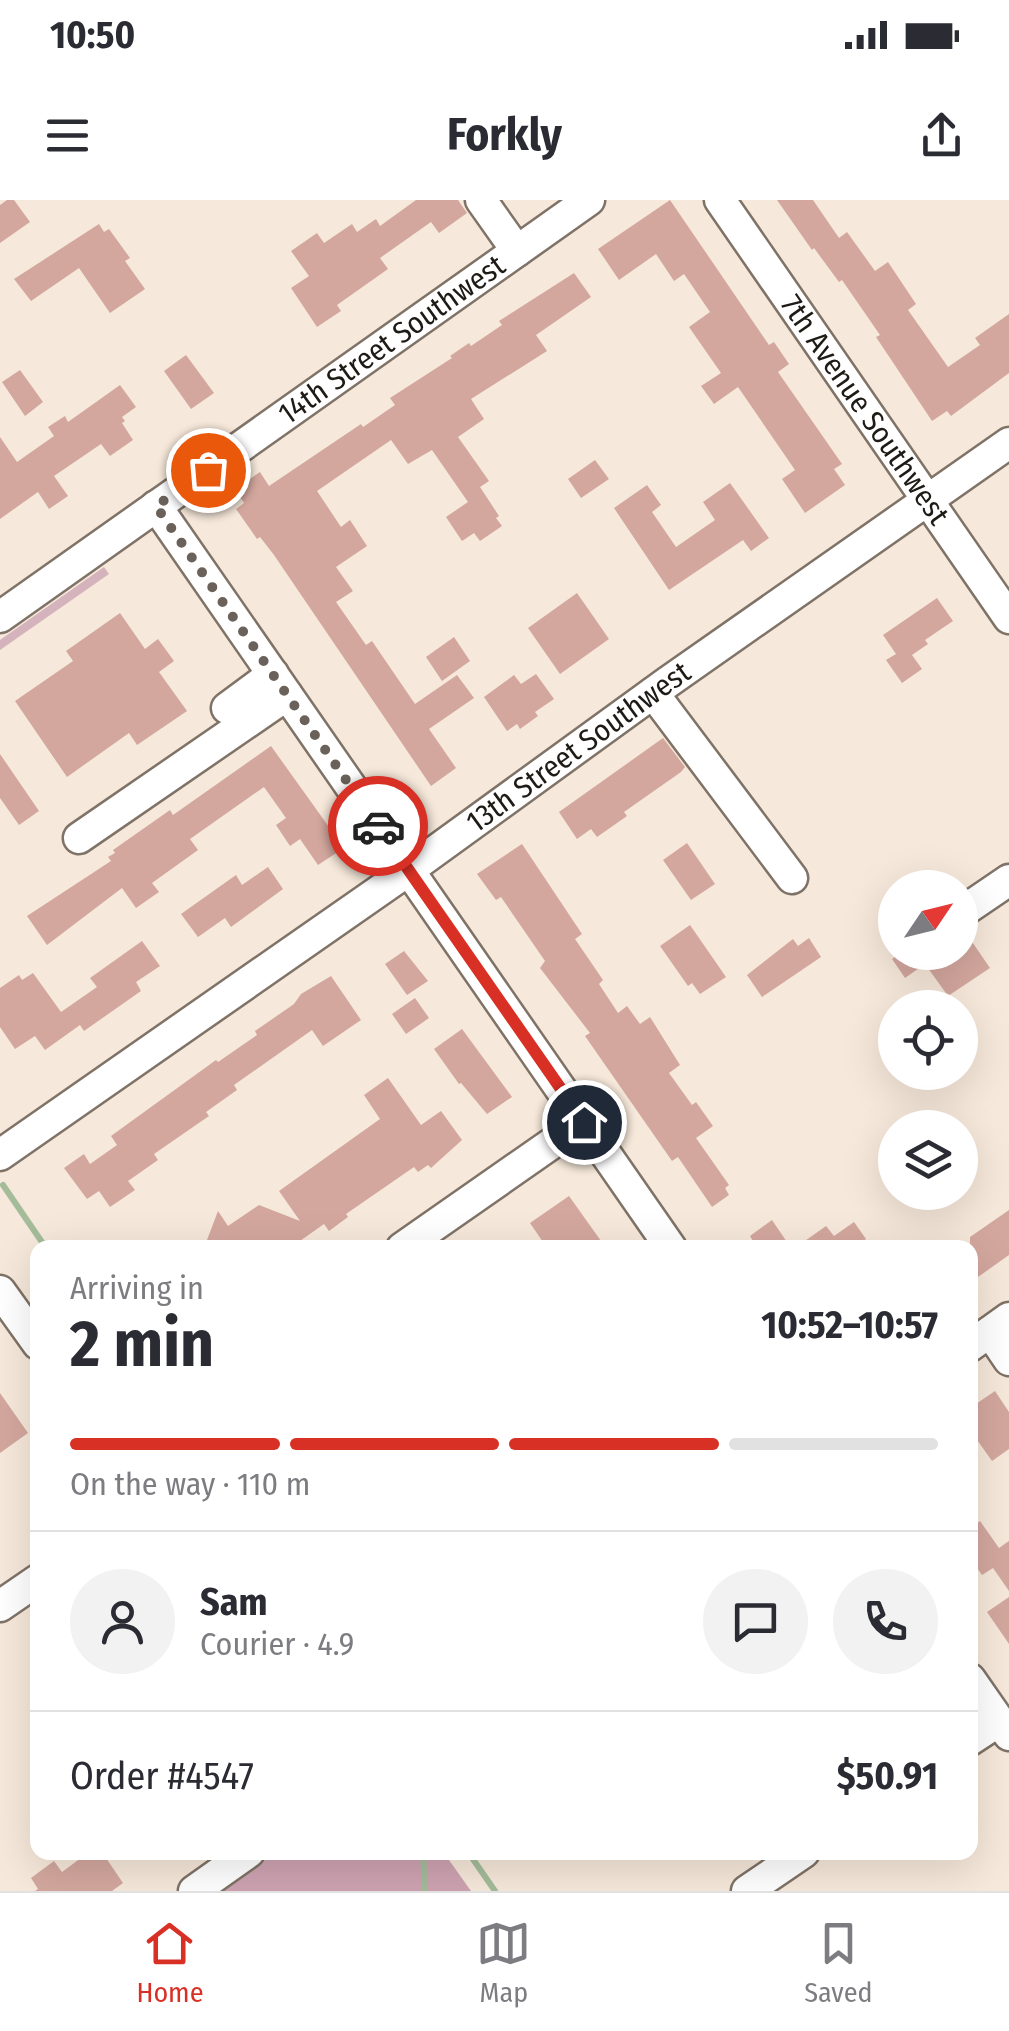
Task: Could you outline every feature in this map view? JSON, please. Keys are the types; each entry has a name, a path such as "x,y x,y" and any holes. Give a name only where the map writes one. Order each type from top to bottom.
{"street":[{"path":"481,200 517,251"},
{"name":"14th Street Southwest","path":"0,617 589,200"},
{"name":"7th Avenue Southwest","path":"720,200 1009,618"},
{"name":"13th Street Southwest","path":"2,1149 409,870 1009,443"},
{"path":"156,506 665,1240"},
{"path":"227,708 280,685"},
{"path":"80,838 280,685"},
{"path":"653,693 792,878"},
{"path":"978,901 1009,880"},
{"path":"414,1240 584,1122"},
{"path":"0,1291 30,1333"},
{"path":"990,1332 1009,1360"},
{"path":"0,1606 30,1585"},
{"path":"978,1691 1004,1728 978,1737"},
{"path":"194,1891 238,1860"},
{"path":"747,1891 792,1860"}],"shaded area":[{"path":"104,567 109,574 0,650 0,640"},
{"path":"261,1860 449,1860 471,1891 217,1891"}],"building":[{"path":"14,200 30,222 0,243 0,205"},
{"path":"416,200 458,200 467,213 439,233 431,222 380,258 388,269 337,305 341,311 317,327 291,288 309,276 291,251 317,233 324,243 352,224 357,232 376,219 380,226"},
{"path":"670,200 769,345 774,342 789,364 778,372 842,464 834,469 845,485 805,513 782,479 795,470 738,387 714,404 701,386 721,373 689,327 710,312 684,274 674,281 656,254 619,280 598,249"},
{"path":"777,200 813,200 839,238 847,232 875,271 888,262 916,304 908,310 948,367 980,345 975,338 1009,314 1009,373 951,416 947,411 932,421 842,280 839,282 812,250"},
{"path":"99,224 104,232 109,229 130,258 125,261 145,289 110,313 79,268 31,301 14,279"},
{"path":"574,273 591,297 536,335 547,351 471,399 484,419 458,437 489,481 480,487 502,526 480,541 474,533 462,541 446,517 468,502 432,450 408,464 391,440 317,491 341,527 350,520 367,546 336,567 353,591 336,602 366,645 372,641 415,704 457,675 474,698 429,729 456,768 431,786 274,555 236,509 244,503 235,489 260,472 269,486 361,424 363,427 395,405 390,398"},
{"path":"186,355 214,393 191,409 164,371"},
{"path":"20,370 43,402 25,416 2,382"},
{"path":"120,385 136,407 122,417 133,440 110,456 101,444 54,476 68,496 49,509 38,492 0,519 0,437 17,462 54,436 48,427 65,416 68,422"},
{"path":"595,460 609,479 581,498 568,479"},
{"path":"730,483 769,538 751,551 743,540 669,590 614,508 647,485 661,505 652,512 676,547 715,520 703,502"},
{"path":"577,593 609,639 560,674 528,628"},
{"path":"937,598 953,621 925,640 928,644 912,655 922,669 902,683 886,660 896,654 883,635"},
{"path":"120,613 145,649 158,639 174,661 159,672 187,711 137,745 129,733 67,777 15,701 73,661 66,651"},
{"path":"454,637 470,661 442,681 426,657"},
{"path":"536,674 554,699 520,729 517,724 507,731 484,697 514,675 521,684"},
{"path":"663,738 685,767 681,772 624,812 627,816 597,837 591,829 577,839 559,812"},
{"path":"271,746 344,848 318,865 300,839 290,846 276,825 286,818 264,787 190,839 198,850 152,883 159,892 136,908 122,888 47,945 27,916 111,861 108,857 115,853 113,850 170,810 173,815"},
{"path":"0,754 39,811 19,825 0,798"},
{"path":"687,843 715,884 691,900 663,860"},
{"path":"522,844 582,934 575,939 603,980 599,984 618,1013 627,1006 640,1024 650,1017 680,1065 669,1073 713,1126 696,1138 729,1185 725,1188 729,1195 712,1207 678,1157 672,1161 585,1036 590,1033 540,968 545,961 501,897 496,900 477,874"},
{"path":"268,867 283,889 231,927 225,918 198,937 181,914 236,875 242,885"},
{"path":"690,925 726,977 700,994 692,983 688,986 660,946"},
{"path":"809,938 821,957 762,997 747,975 793,939 798,946"},
{"path":"142,941 160,966 136,982 141,991 84,1031 80,1025 45,1050 35,1036 15,1049 0,1027 0,988 19,975 22,980 33,973 61,1012 97,987 90,978"},
{"path":"978,950 990,968 957,990 944,990 929,970 978,970"},
{"path":"404,951 428,981 407,995 385,964"},
{"path":"900,970 916,970 905,978"},
{"path":"331,976 361,1020 323,1046 312,1030 234,1085 237,1090 206,1112 209,1116 154,1154 158,1160 128,1181 135,1190 110,1207 99,1191 87,1199 64,1168 84,1154 90,1164 117,1145 111,1136 257,1035 255,1031 294,1004 301,994"},
{"path":"415,998 429,1018 406,1034 392,1014"},
{"path":"462,1029 512,1097 487,1114 434,1049"},
{"path":"388,1078 421,1125 441,1111 462,1140 431,1168 428,1165 418,1172 414,1167 346,1214 348,1217 329,1231 324,1224 301,1240 207,1240 218,1211 228,1226 259,1205 300,1221 279,1191 380,1119 364,1095"},
{"path":"569,1196 600,1240 542,1240 530,1223"},
{"path":"1009,1210 1009,1255 978,1277 978,1240 970,1237"},
{"path":"772,1220 786,1240 752,1240 750,1236"},
{"path":"854,1222 866,1239 806,1240 826,1226 834,1236"},
{"path":"995,1391 1009,1412 1009,1449 992,1461 978,1441 978,1403"},
{"path":"0,1393 28,1433 0,1453"},
{"path":"978,1522 999,1548 1009,1541 1009,1591 993,1568 982,1575 978,1569"},
{"path":"1009,1597 1009,1644 987,1612"},
{"path":"78,1860 107,1860 123,1883 112,1891 35,1891 38,1889 31,1878 54,1861 62,1872"}],"waterway":[{"path":"3,1185 41,1240"},
{"path":"423,1860 425,1891"},
{"path":"474,1860 495,1891"}],"way so far":[{"path":"208,470 156,506 378,826"}],"route":[{"path":"378,826 584,1122"}]}
